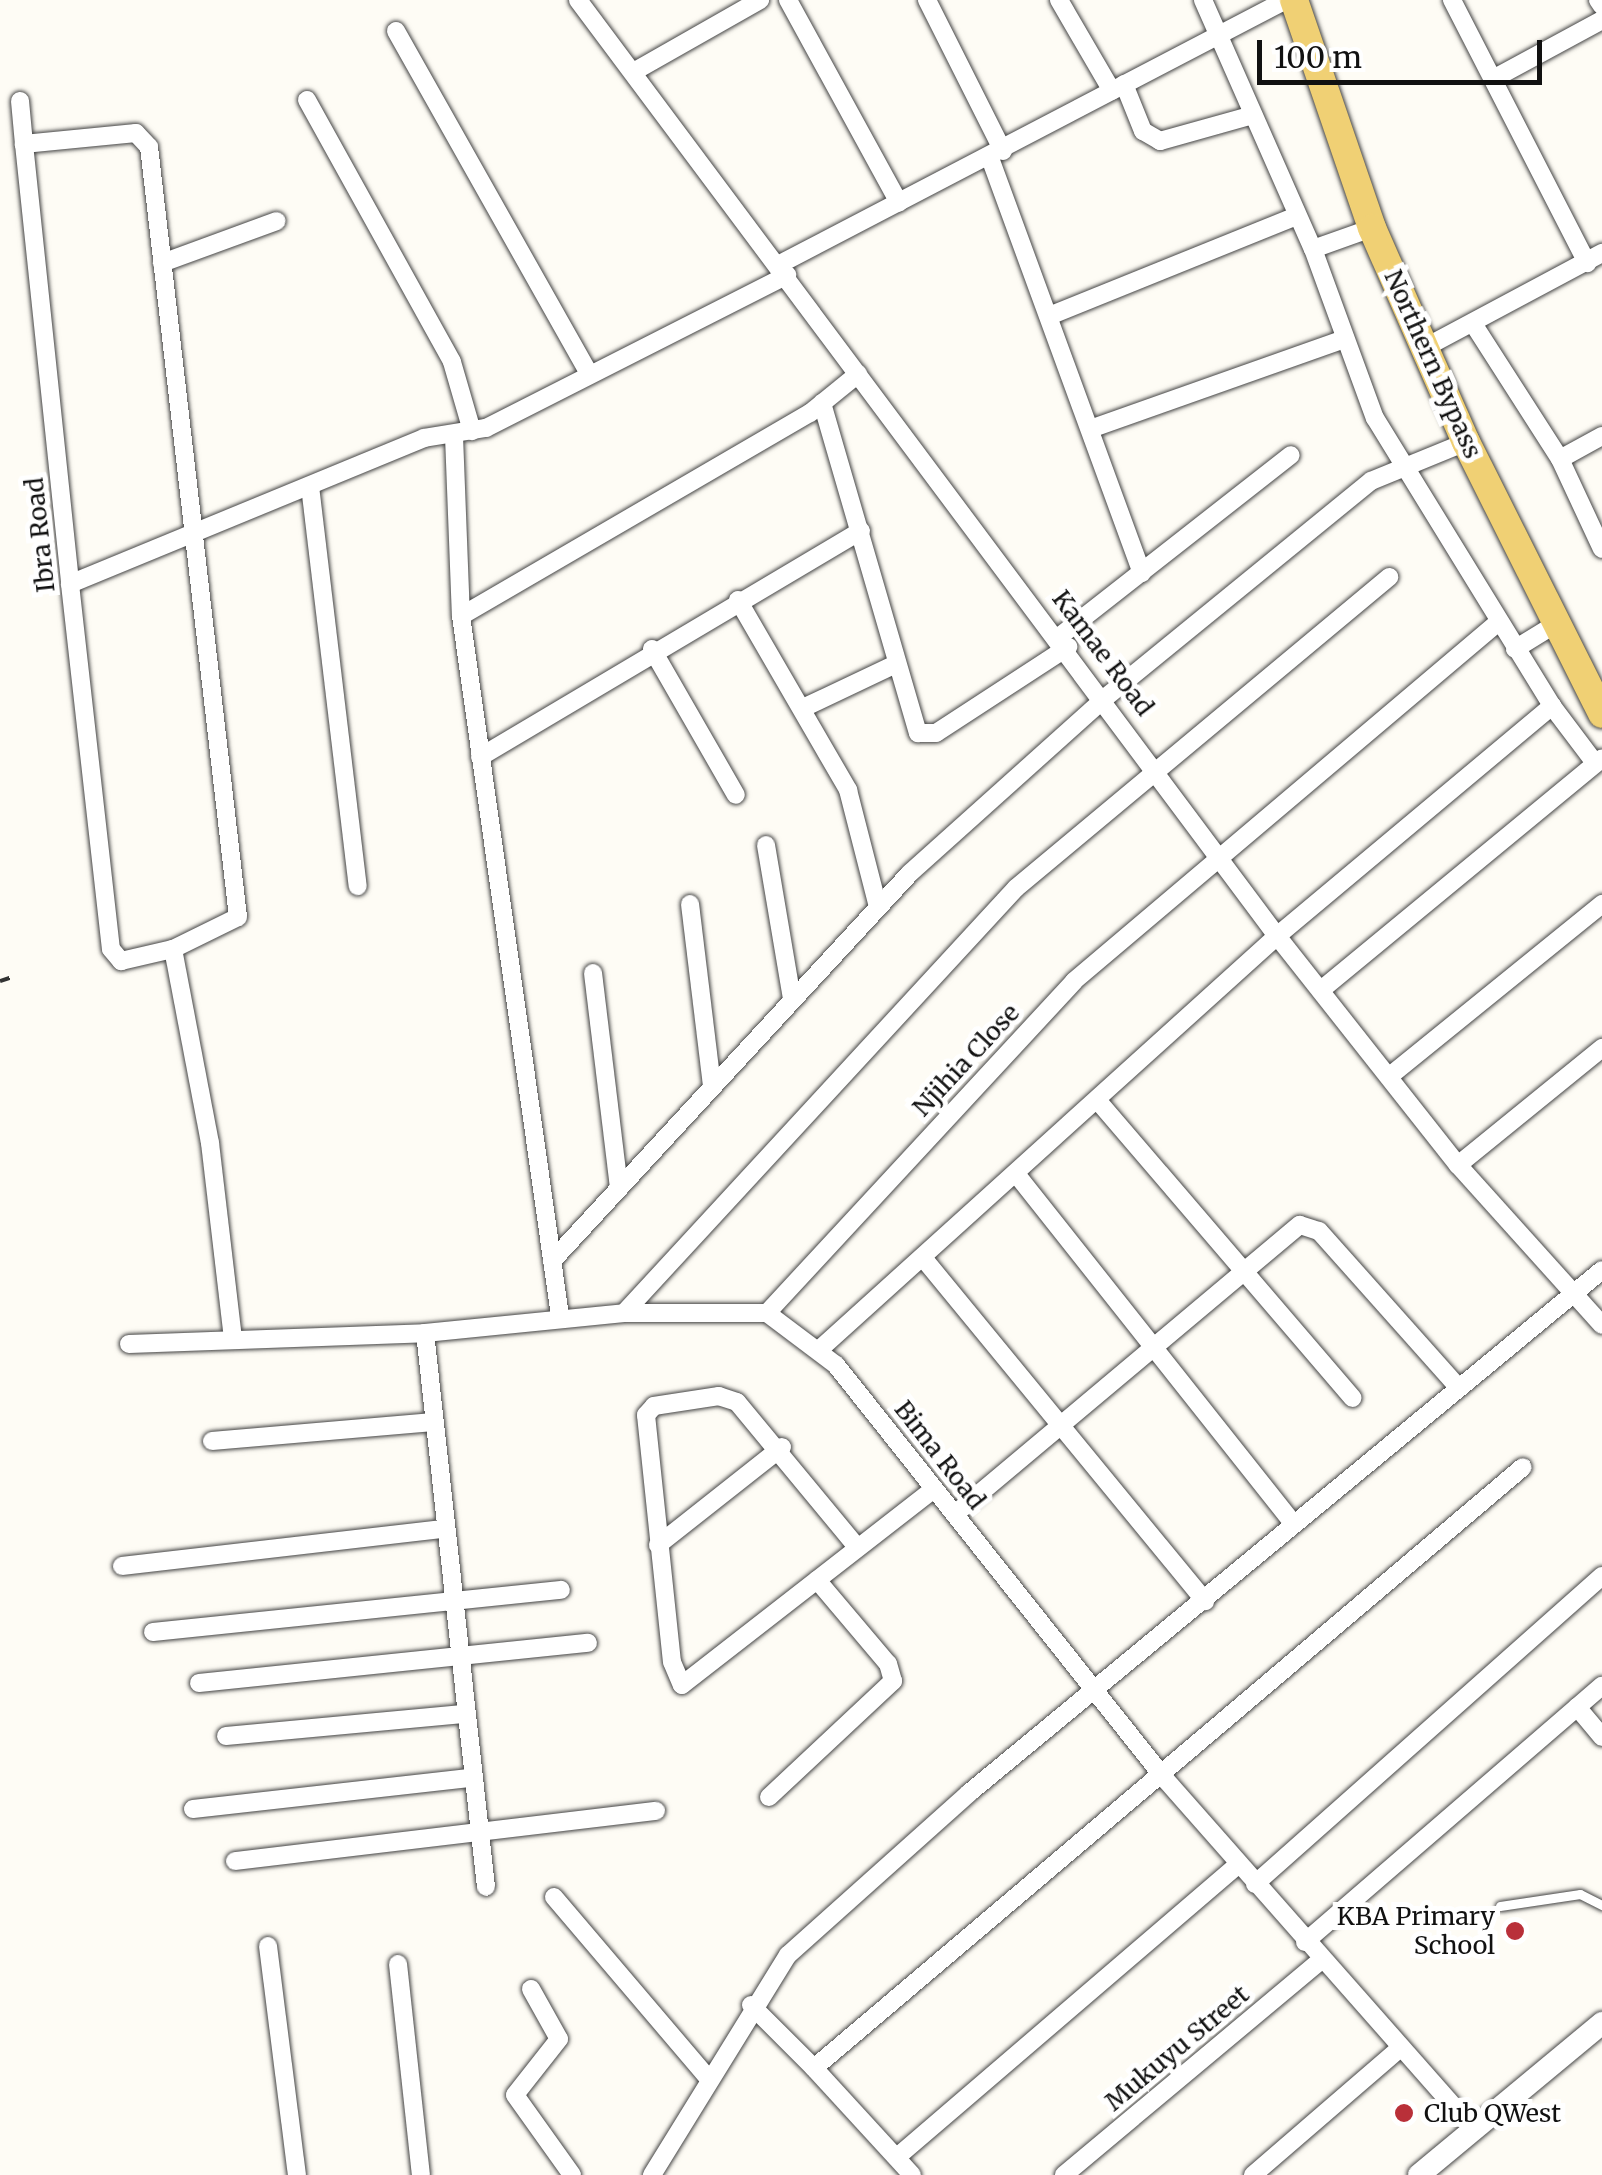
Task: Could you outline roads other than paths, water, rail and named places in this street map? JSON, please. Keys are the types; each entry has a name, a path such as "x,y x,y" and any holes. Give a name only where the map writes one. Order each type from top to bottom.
{"main road":[{"name":"Northern Bypass","path":"1294,0 1372,228 1466,442 1554,625 1602,714"}],"street":[{"name":"Kamae Road","path":"578,0 1106,697 1278,936 1458,1164 1602,1325"},
{"path":"635,71 760,0"},
{"path":"788,0 899,203"},
{"path":"927,0 997,155 1142,573"},
{"path":"1059,0 1143,132 1160,141 1253,115"},
{"path":"1204,0 1312,249 1344,339 1400,463 1496,624 1552,706 1599,761 1321,990"},
{"path":"70,584 424,438 463,434 589,374 899,203 997,155 1286,0"},
{"path":"1426,346 1474,325 1594,258 1452,0"},
{"path":"1493,79 1599,30"},
{"path":"396,31 589,374"},
{"path":"307,100 452,362 463,434 461,616 560,1316"},
{"name":"Ibra Road","path":"20,101 112,949 120,961 173,950"},
{"path":"24,144 143,138 162,263 238,917 173,950 210,1142 233,1340"},
{"path":"1050,316 1297,216"},
{"path":"162,263 277,221"},
{"path":"1312,249 1372,228"},
{"path":"1474,325 1560,459 1602,549"},
{"path":"1093,428 1344,339"},
{"path":"461,616 822,404 858,374"},
{"path":"822,404 913,728 925,736 1064,642 1142,573 1292,455"},
{"path":"1560,459 1602,436"},
{"path":"552,1261 878,907 1106,697 1400,463 1466,442"},
{"path":"310,486 358,886"},
{"path":"480,757 652,649 860,531"},
{"path":"624,1312 1007,896 1390,576"},
{"path":"738,600 848,790 878,907"},
{"name":"Njihia Close","path":"768,1313 1034,1022 1496,624"},
{"path":"1515,650 1554,625"},
{"path":"652,649 736,795"},
{"path":"803,708 896,664"},
{"path":"820,1348 924,1259 1278,936 1552,706"},
{"path":"766,845 792,999"},
{"path":"690,904 712,1087"},
{"path":"1391,1075 1602,904"},
{"path":"594,973 618,1188"},
{"path":"1458,1164 1602,1048"},
{"path":"1098,1101 1353,1398"},
{"path":"1016,1175 1293,1522"},
{"path":"954,1514 1300,1225 1312,1224 1458,1387"},
{"path":"924,1259 1205,1602"},
{"path":"652,2175 750,2005 788,1956 1094,1692 1205,1602 1293,1522 1602,1270"},
{"path":"129,1344 425,1333 624,1312 768,1313"},
{"name":"Bima Road","path":"768,1313 820,1348 1237,1866 1474,2130"},
{"path":"425,1333 463,1714 486,1887"},
{"path":"856,1547 782,1447 752,1414 720,1396 654,1406 644,1427 675,1680 682,1685 934,1488"},
{"path":"212,1441 433,1422"},
{"path":"658,1545 782,1447"},
{"path":"814,2068 1165,1778 1523,1467"},
{"path":"122,1566 443,1529"},
{"path":"1255,1884 1602,1576"},
{"path":"769,1797 893,1682 888,1664 816,1580"},
{"path":"153,1632 561,1590"},
{"path":"199,1683 588,1644"},
{"path":"1305,1942 1602,1686"},
{"path":"1577,1707 1602,1737"},
{"path":"226,1736 463,1714"},
{"path":"192,1810 471,1778"},
{"path":"235,1861 656,1810"},
{"path":"896,2157 1237,1866"},
{"path":"554,1897 706,2077"},
{"path":"268,1946 296,2175"},
{"name":"Mukuyu Street","path":"1064,2175 1322,1960"},
{"path":"398,1964 421,2175"},
{"path":"531,1989 559,2039 515,2095 572,2175"},
{"path":"750,2005 912,2175"},
{"path":"1419,2175 1602,2023"},
{"path":"1253,2175 1400,2048"}],"lane":[{"path":"1500,1906 1580,1894 1602,1905"}],"place":[{"name":"KBA Primary School","path":"1515,1931"},
{"name":"Club QWest","path":"1404,2113"}]}
